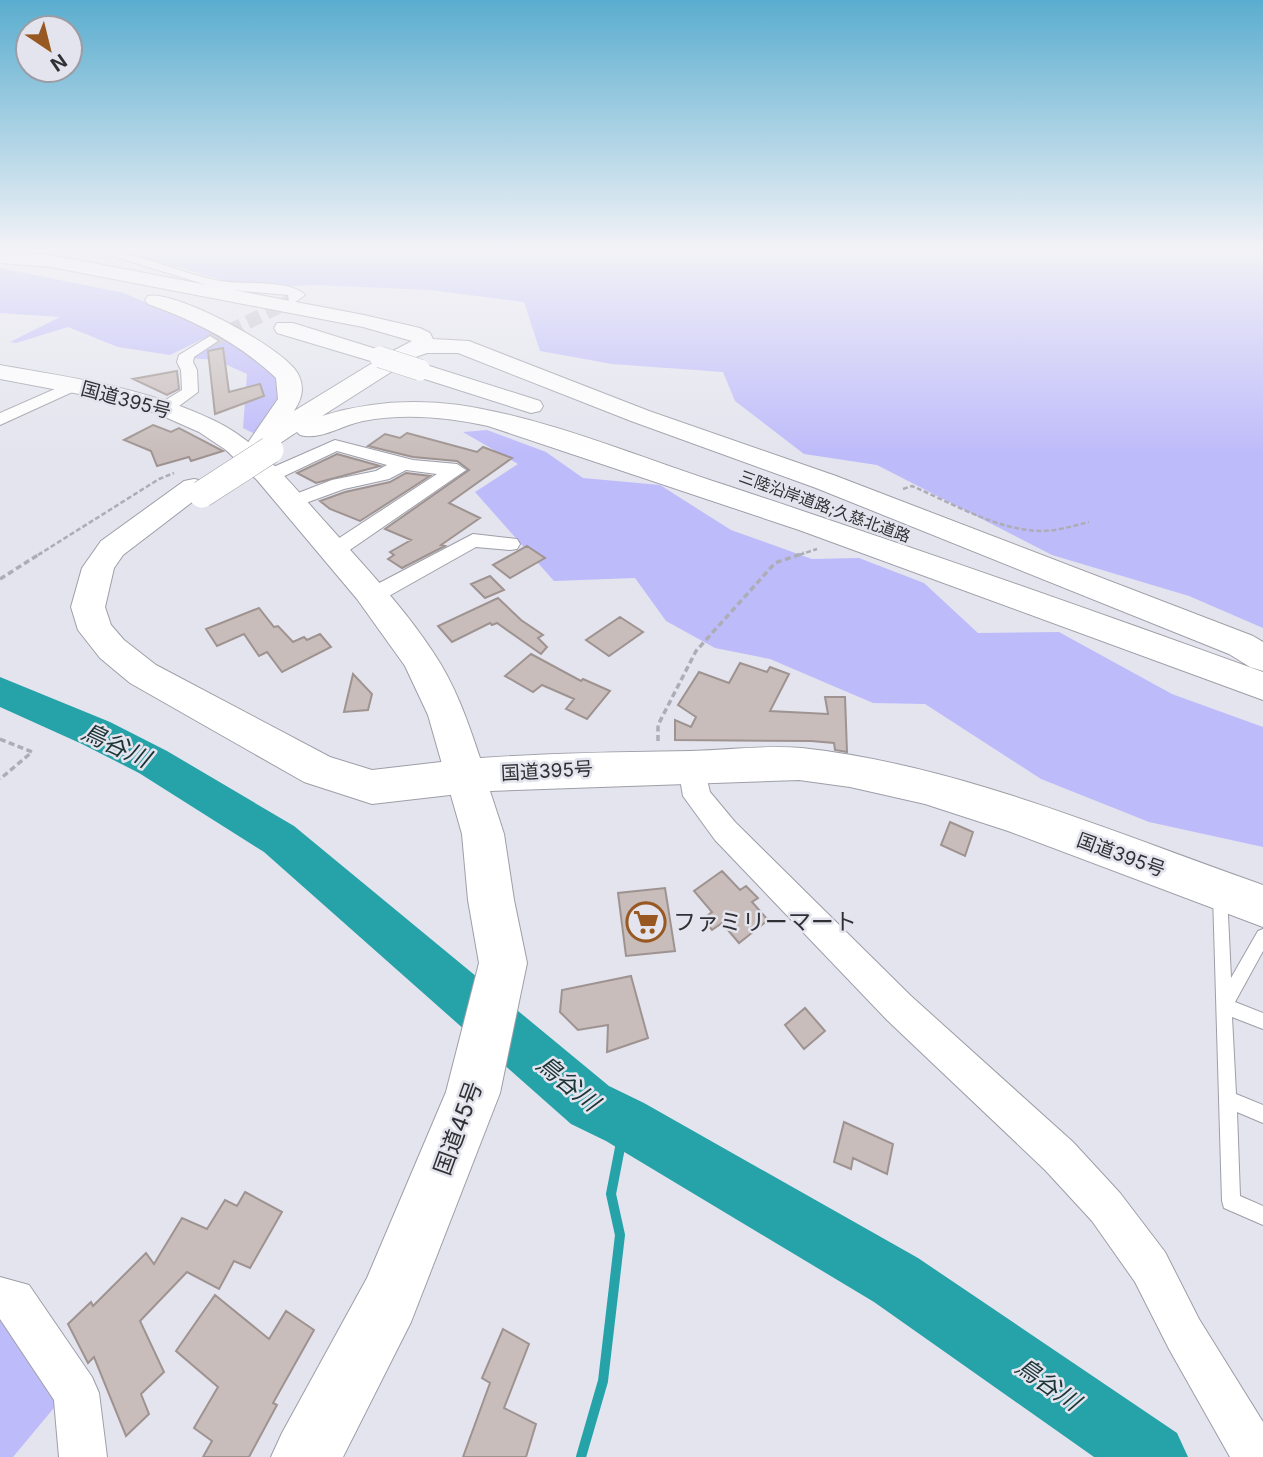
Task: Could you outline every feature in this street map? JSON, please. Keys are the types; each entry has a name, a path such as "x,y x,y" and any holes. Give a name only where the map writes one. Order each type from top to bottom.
{"highway":[{"path":"194,317 256,348 288,376 290,399 266,457"},
{"name":"三陸沿岸道路;久慈北道路","path":"250,317 380,357 422,358 1049,587 1263,671"},
{"path":"340,317 412,333 422,338 422,358"},
{"path":"422,358 461,346 640,416 826,482 1045,567 1241,645 1263,658"},
{"path":"266,457 416,354 422,358"},
{"name":"国道395号","path":"0,372 115,393 165,408 266,457 292,502 372,596 421,661 447,715 467,776 531,771 799,764 850,771 925,787 1016,816 1263,906"},
{"path":"467,776 372,788 318,770 143,674 112,649 95,630 88,607 98,568 112,548 191,484 266,457 319,425 354,415 426,410 486,418 667,475 1086,620 1263,686"},
{"name":"国道45号","path":"306,1457 389,1300 473,1093 503,963 491,900 483,834 467,776"}],"street":[{"path":"165,408 190,392 189,370 185,362 187,355 211,341"},
{"path":"0,420 73,386"},
{"path":"266,457 335,445 404,464 457,470 334,551"},
{"path":"292,502 340,484 382,475 404,464"},
{"path":"372,596 473,540 510,544"},
{"path":"674,767 725,831 899,1008 1059,1156 1106,1207 1150,1267 1184,1334 1250,1448"},
{"path":"0,1298 14,1300 76,1394 83,1457"}],"lane":[{"path":"1220,891 1231,1201 1263,1216"},
{"path":"1224,1006 1263,936"},
{"path":"1224,1006 1263,1021"},
{"path":"1227,1100 1263,1114"}],"path":[{"path":"0,579 159,479 191,484"},
{"path":"898,491 912,486 1010,526 1038,531 1061,530 1089,522"},
{"path":"674,767 658,725 696,651 775,563 824,547"},
{"path":"0,739 32,752 0,779"}],"shaded area":[{"path":"60,317 179,317 215,333 170,355 118,347 68,327 16,343 10,342"},
{"path":"529,317 1263,317 1263,628 1189,596 1052,555 877,465 804,454 735,401 723,372 612,364 540,351"},
{"path":"223,337 273,371 281,400 255,434 243,428 247,374 216,360 189,358"},
{"path":"487,430 546,452 583,478 660,485 731,530 812,559 859,558 924,583 978,633 1059,632 1172,694 1263,727 1263,847 1149,822 1041,779 925,704 873,703 770,659 715,648 666,621 635,578 554,581 475,492 518,464 463,432"},
{"path":"0,1311 58,1403 13,1457 0,1457"}],"building":[{"path":"223,348 229,392 260,384 264,396 215,414 208,351"},
{"path":"177,371 179,389 167,395 133,379"},
{"path":"153,425 171,432 179,428 223,451 191,461 189,457 157,466 151,451 124,440"},
{"path":"407,433 477,452 483,447 512,458 449,503 480,518 441,545 445,546 402,568 388,559 394,555 390,552 411,540 385,529 469,470 457,461 413,457 368,446 385,434 400,438"},
{"path":"337,454 380,466 316,483 297,473"},
{"path":"406,473 430,476 360,521 330,509 320,501 345,492 390,482"},
{"path":"527,546 545,558 510,578 493,565"},
{"path":"490,576 504,590 485,598 471,584"},
{"path":"498,598 521,620 543,635 538,638 547,647 541,654 497,623 490,623 452,642 438,626"},
{"path":"259,608 274,627 278,626 293,642 320,634 331,647 282,672 267,652 259,656 244,634 217,646 206,629"},
{"path":"620,617 643,632 609,656 586,640"},
{"path":"531,654 581,681 583,679 610,691 587,719 566,709 574,699 542,685 533,692 505,676"},
{"path":"740,663 767,672 770,667 789,674 770,711 828,714 825,697 845,697 847,752 835,750 834,743 811,741 675,740 675,720 691,727 696,717 678,705 699,672 729,683"},
{"path":"353,674 372,694 368,710 344,712"},
{"path":"950,822 973,832 965,856 941,845"},
{"path":"722,871 740,890 746,886 758,898 752,902 768,920 739,943 722,923 712,930 703,919 712,912 694,891"},
{"name":"ファミリーマート","path":"665,888 675,951 626,956 618,893"},
{"path":"631,976 648,1038 607,1052 608,1025 578,1030 560,1012 562,990"},
{"path":"805,1008 825,1031 804,1049 785,1025"},
{"path":"844,1122 893,1144 887,1174 853,1158 851,1169 834,1162"},
{"path":"245,1192 282,1212 250,1268 234,1261 219,1289 187,1272 140,1321 164,1372 141,1394 149,1414 126,1436 94,1357 88,1363 68,1324 91,1302 93,1306 146,1253 154,1264 182,1218 207,1229 225,1200 237,1206"},
{"path":"215,1295 269,1339 286,1311 314,1330 273,1403 277,1405 249,1457 203,1457 212,1441 194,1428 218,1387 176,1351"},
{"path":"503,1329 529,1344 504,1408 536,1424 526,1457 463,1457 490,1383 482,1378"}],"waterway":[{"name":"鳥谷川","path":"0,691 96,733 153,762 279,839 590,1105 625,1122 896,1280 1153,1457"},
{"path":"581,1457 603,1381 620,1235 611,1194 625,1122"}],"tunnel":[{"path":"210,341 258,317"}],"place":[{"name":"ファミリーマート","path":"646,922"}]}
